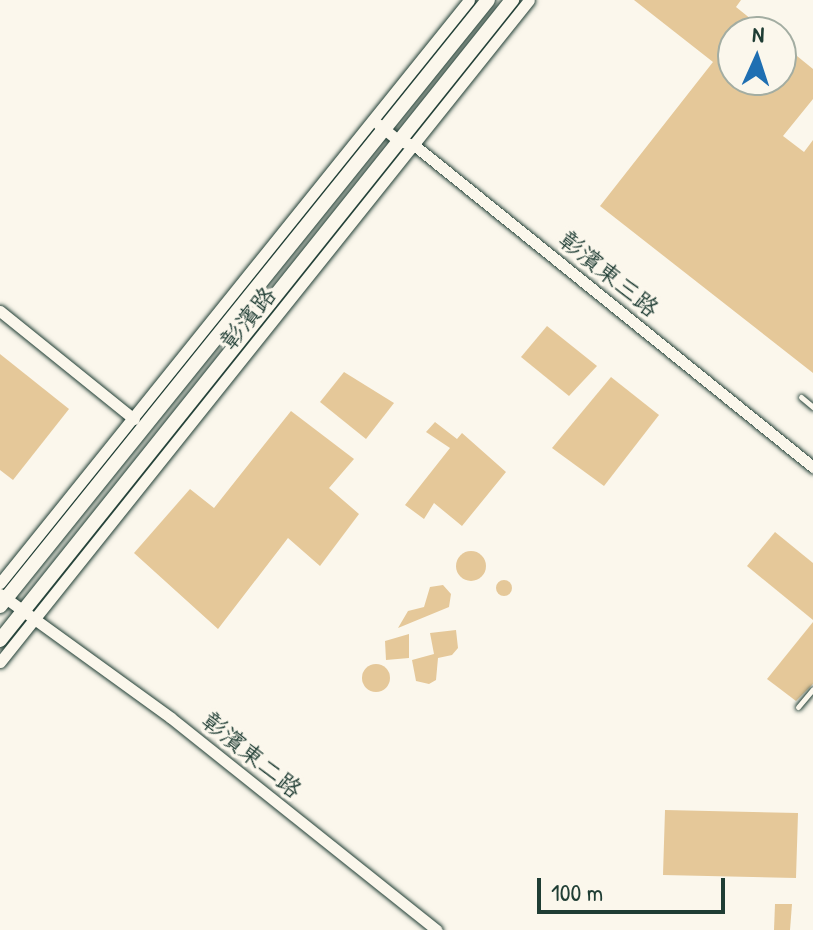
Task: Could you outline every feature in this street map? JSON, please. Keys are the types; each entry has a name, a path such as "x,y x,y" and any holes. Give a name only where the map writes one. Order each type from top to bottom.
{"street":[{"name":"彰濱路","path":"2,599 380,124 469,0"},
{"name":"彰濱路","path":"0,583 380,124 488,0"},
{"name":"彰濱路","path":"0,662 31,613 406,143 512,0"},
{"name":"彰濱路","path":"406,143 529,0"},
{"name":"彰濱東三路","path":"380,124 813,467"},
{"path":"0,311 134,419"},
{"name":"彰濱東二路","path":"2,599 31,613 437,930"},
{"name":"彰濱路","path":"0,640 31,613"}],"lane":[{"path":"801,397 813,407"},
{"path":"798,707 813,689"}],"building":[{"path":"634,0 741,0 736,7 747,16 717,16 717,96 797,96 797,56 813,69 813,99 783,136 804,152 813,140 813,373 600,206 713,62"},
{"path":"547,326 597,366 569,396 521,357"},
{"path":"0,354 69,409 13,480 0,470"},
{"path":"344,372 394,403 366,439 320,402"},
{"path":"611,377 659,415 604,486 552,448"},
{"path":"291,411 354,459 329,488 359,514 320,566 288,538 218,629 134,553 190,489 214,508"},
{"path":"435,422 457,439 462,433 506,472 462,526 434,503 424,519 405,505 450,448 426,432"},
{"path":"775,532 813,563 813,620 747,566"},
{"path":"471,551 482,555 486,566 482,577 471,581 460,577 456,566 460,555"},
{"path":"504,580 510,582 510,594 504,596 498,594 496,588 498,582"},
{"path":"443,585 451,594 449,607 398,628 408,611 424,607 430,587"},
{"path":"813,622 813,684 796,701 767,679"},
{"path":"456,630 458,648 452,655 438,658 436,680 429,684 416,681 412,660 434,654 430,633"},
{"path":"409,634 409,658 386,660 385,641"},
{"path":"376,664 386,668 390,678 386,688 376,692 366,688 362,678 366,668"},
{"path":"665,810 798,813 796,878 663,875"},
{"path":"775,904 792,904 790,930 774,930"}]}
